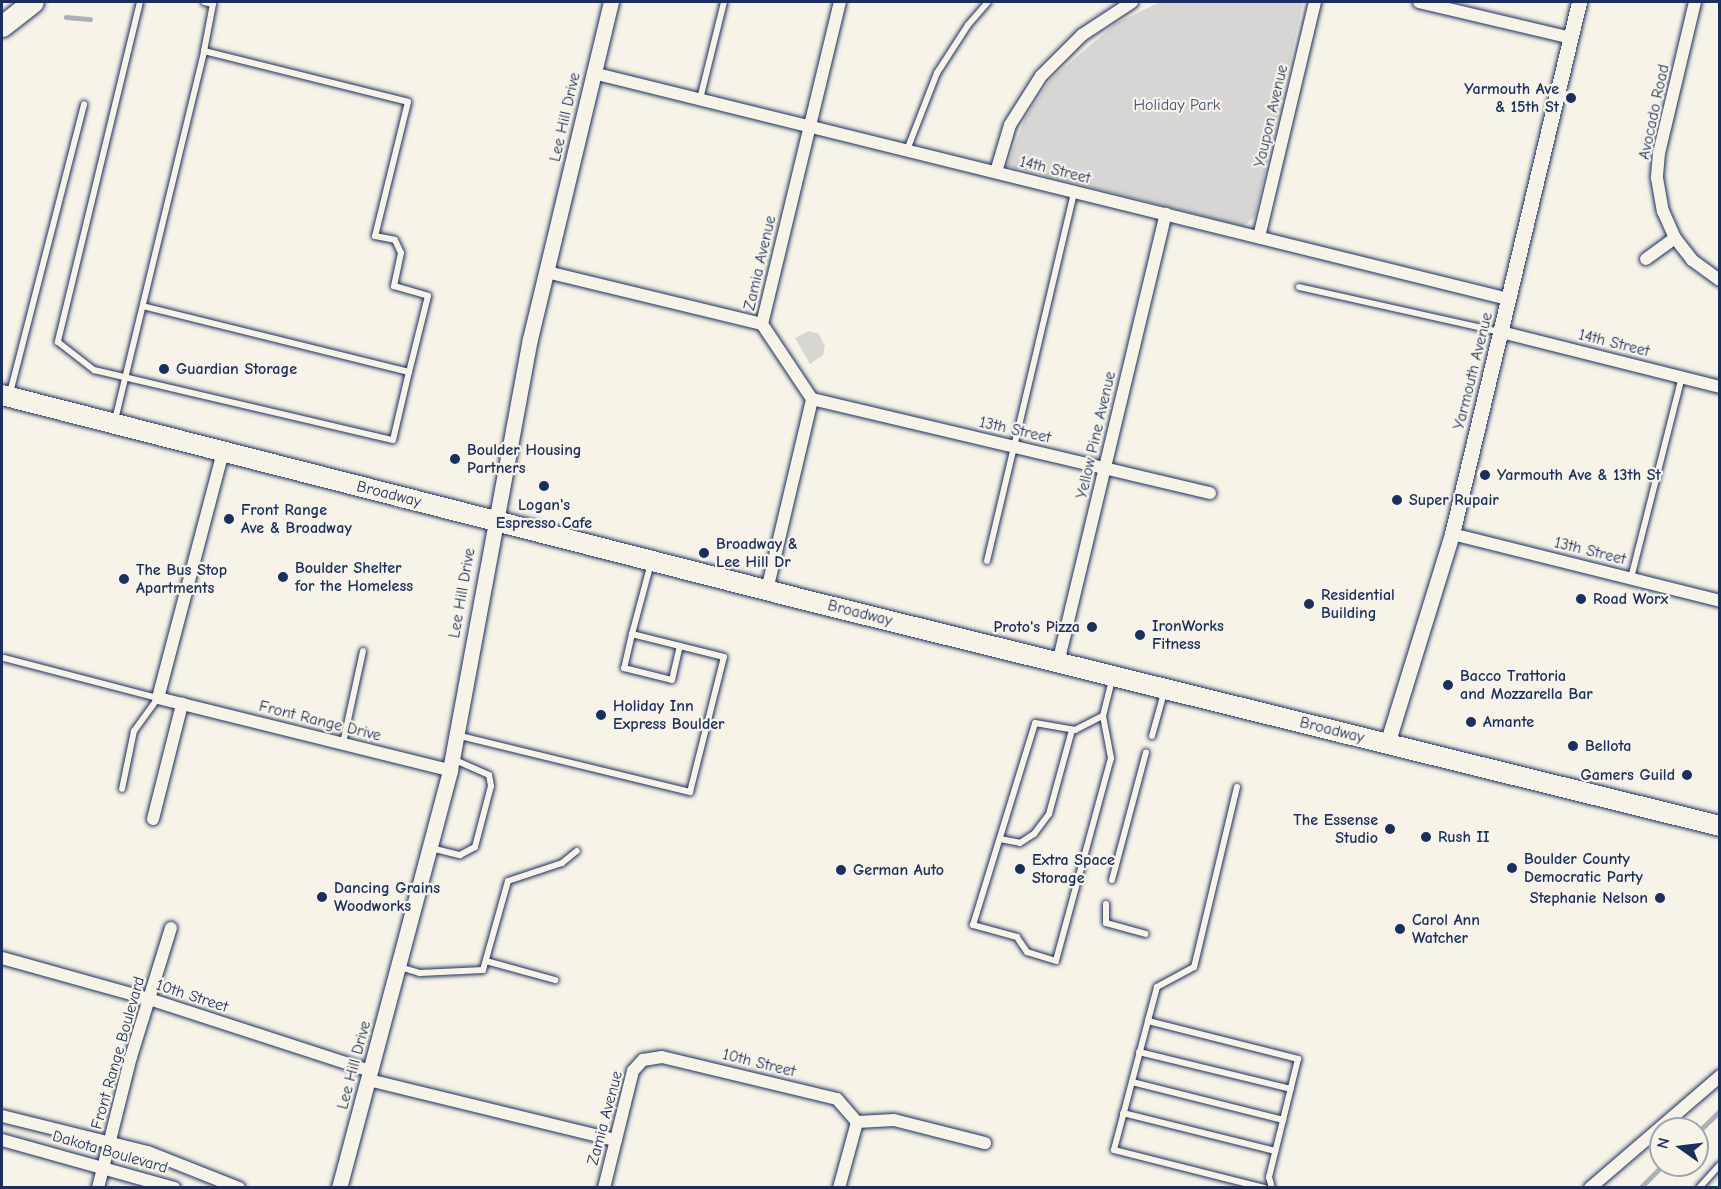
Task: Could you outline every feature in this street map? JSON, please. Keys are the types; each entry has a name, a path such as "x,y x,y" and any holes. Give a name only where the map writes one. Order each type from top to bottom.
{"highway":[{"path":"2,11 18,2"},
{"path":"2,26 33,2"}],"main road":[{"name":"Broadway","path":"5,396 767,590 1719,826"}],"street":[{"name":"Lee Hill Drive","path":"339,1188 400,967 451,765 494,521 546,272 610,2"},
{"name":"Zamia Avenue","path":"812,399 762,324 840,2"},
{"path":"996,172 1010,125 1035,83 1082,35 1132,2"},
{"name":"Yaupon Avenue","path":"1259,237 1315,2"},
{"path":"1419,2 1570,38"},
{"name":"Yarmouth Avenue","path":"1388,744 1452,534 1579,2"},
{"name":"Avocado Road","path":"1695,2 1658,170 1663,211 1675,238 1692,260 1719,280"},
{"name":"14th Street","path":"593,73 1508,299"},
{"name":"Yellow Pine Avenue","path":"1058,663 1166,214"},
{"path":"1646,259 1675,238"},
{"path":"546,272 762,324"},
{"name":"14th Street","path":"1501,332 1719,387"},
{"path":"767,590 812,399"},
{"name":"13th Street","path":"812,399 1210,493"},
{"path":"158,698 223,452"},
{"name":"13th Street","path":"1452,534 1719,600"},
{"name":"Front Range Drive","path":"158,698 343,744 451,765"},
{"path":"153,819 182,704"},
{"name":"Front Range Boulevard","path":"98,1188 149,999 171,928"},
{"name":"10th Street","path":"2,958 149,999 370,1076 616,1140"},
{"name":"10th Street","path":"643,1060 662,1057 837,1100 857,1122"},
{"name":"Zamia Avenue","path":"604,1188 633,1071 643,1060"},
{"path":"1590,1188 1719,1076"},
{"name":"Dakota Boulevard","path":"2,1116 183,1163 239,1188"},
{"path":"838,1188 857,1122 872,1119 894,1120 985,1143"},
{"name":"Dakota Boulevard","path":"2,1140 104,1166 174,1188"}],"lane":[{"path":"140,2 58,342 94,370 126,375 393,440 428,296 394,286 401,252 395,240 375,236 408,102 204,51"},
{"path":"114,423 204,51 213,3 204,2"},
{"path":"700,99 724,2"},
{"path":"907,150 937,73 968,24 988,2"},
{"path":"5,396 84,104"},
{"path":"987,561 1074,192"},
{"path":"1299,287 1501,332"},
{"path":"143,306 409,372"},
{"path":"1631,578 1682,377"},
{"path":"652,561 624,668 672,680 680,646"},
{"path":"456,735 690,792 724,657 632,634"},
{"path":"343,744 363,651"},
{"path":"4,658 158,698 134,731 122,789"},
{"path":"1103,716 1072,730 1035,723 973,925 1017,938 1027,952 1056,961 1111,758 1103,716 1113,676"},
{"path":"1152,735 1165,689"},
{"path":"1000,839 1020,843 1034,834 1049,814 1072,730"},
{"path":"1112,880 1146,752"},
{"path":"430,848 460,855 475,846 491,786 489,775 451,765"},
{"path":"1237,787 1194,967 1157,987 1114,1150 1264,1188"},
{"path":"400,967 441,973 483,970 508,881 562,863 577,851"},
{"path":"1106,904 1106,923 1146,934"},
{"path":"486,961 555,980"},
{"path":"1148,1021 1298,1059 1269,1177 1272,1188"},
{"path":"1139,1052 1291,1089"},
{"path":"1131,1082 1283,1120"},
{"path":"1123,1113 1275,1151"},
{"path":"1699,1188 1719,1165"}],"green space":[{"name":"Holiday Park","path":"1160,2 1303,3 1255,216 1244,226 1007,166 1025,118 1051,79 1115,24"},
{"path":"809,331 819,334 825,346 823,355 810,364 795,338"}],"waterway":[{"path":"66,17 90,19"},
{"path":"1709,1122 1720,1111"},
{"path":"1640,1188 1651,1177"}],"place":[{"name":"Yarmouth Ave & 15th St","path":"1571,98"},
{"name":"Guardian Storage","path":"164,369"},
{"name":"Boulder Housing Partners","path":"455,459"},
{"name":"Yarmouth Ave & 13th St","path":"1485,475"},
{"name":"Logan's Espresso Cafe","path":"544,486"},
{"name":"Super Rupair","path":"1397,500"},
{"name":"Front Range Ave & Broadway","path":"229,519"},
{"name":"Broadway & Lee Hill Dr","path":"704,553"},
{"name":"Boulder Shelter for the Homeless","path":"283,577"},
{"name":"The Bus Stop Apartments","path":"124,579"},
{"name":"Road Worx","path":"1581,599"},
{"name":"Residential Building","path":"1309,604"},
{"name":"Proto's Pizza","path":"1092,627"},
{"name":"IronWorks Fitness","path":"1140,635"},
{"name":"Bacco Trattoria and Mozzarella Bar","path":"1448,685"},
{"name":"Holiday Inn Express Boulder","path":"601,715"},
{"name":"Amante","path":"1471,722"},
{"name":"Bellota","path":"1573,746"},
{"name":"Gamers Guild","path":"1687,775"},
{"name":"The Essense Studio","path":"1390,829"},
{"name":"Rush II","path":"1426,837"},
{"name":"Boulder County Democratic Party","path":"1512,868"},
{"name":"Extra Space Storage","path":"1020,869"},
{"name":"German Auto","path":"841,870"},
{"name":"Dancing Grains Woodworks","path":"322,897"},
{"name":"Stephanie Nelson","path":"1660,898"},
{"name":"Carol Ann Watcher","path":"1400,929"}]}
